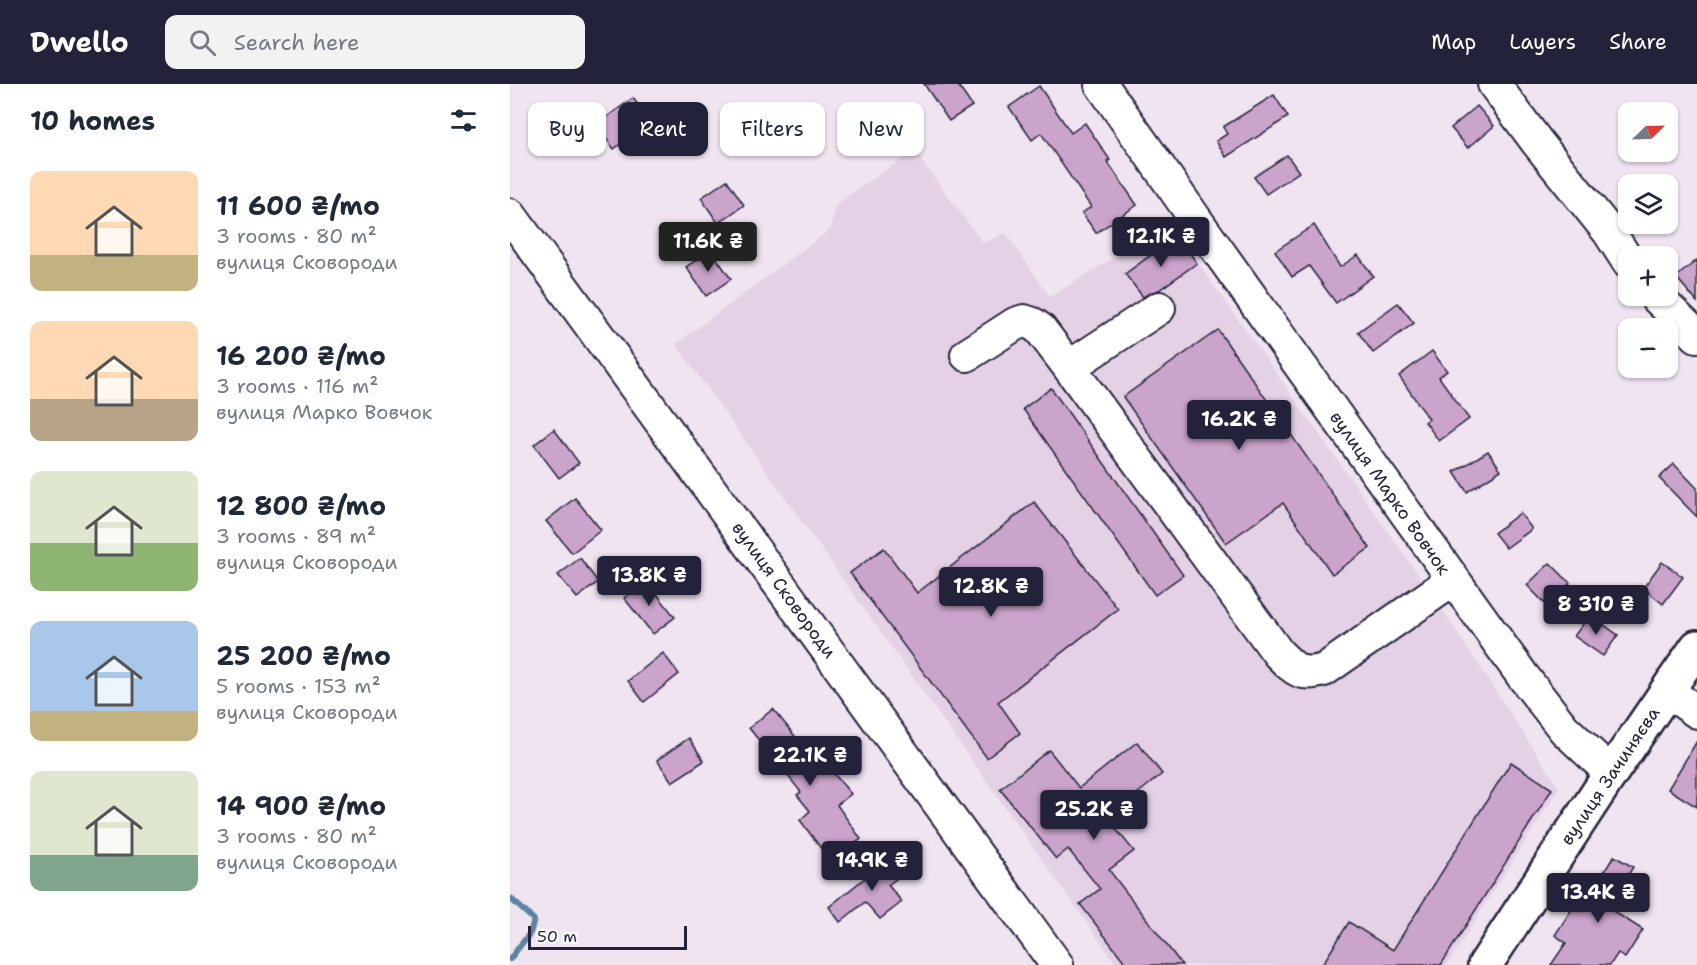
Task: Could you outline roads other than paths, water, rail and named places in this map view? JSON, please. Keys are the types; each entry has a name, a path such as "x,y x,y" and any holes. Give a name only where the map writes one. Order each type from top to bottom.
{"main road":[{"name":"вулиця Зачиняєва","path":"1485,965 1697,647"}],"street":[{"name":"вулиця Марко Вовчок","path":"1101,84 1522,675 1564,729 1611,773"},
{"path":"1494,84 1618,246"},
{"name":"вулиця Сковороди","path":"510,215 1057,965"},
{"path":"1666,306 1697,336"},
{"path":"1069,367 1160,308"},
{"path":"967,355 1015,324 1024,321 1040,329 1278,653 1303,673 1312,674 1324,670 1453,580"},
{"path":"1667,691 1697,712"}],"waterway":[{"path":"510,898 534,920 530,933 510,959"}]}
